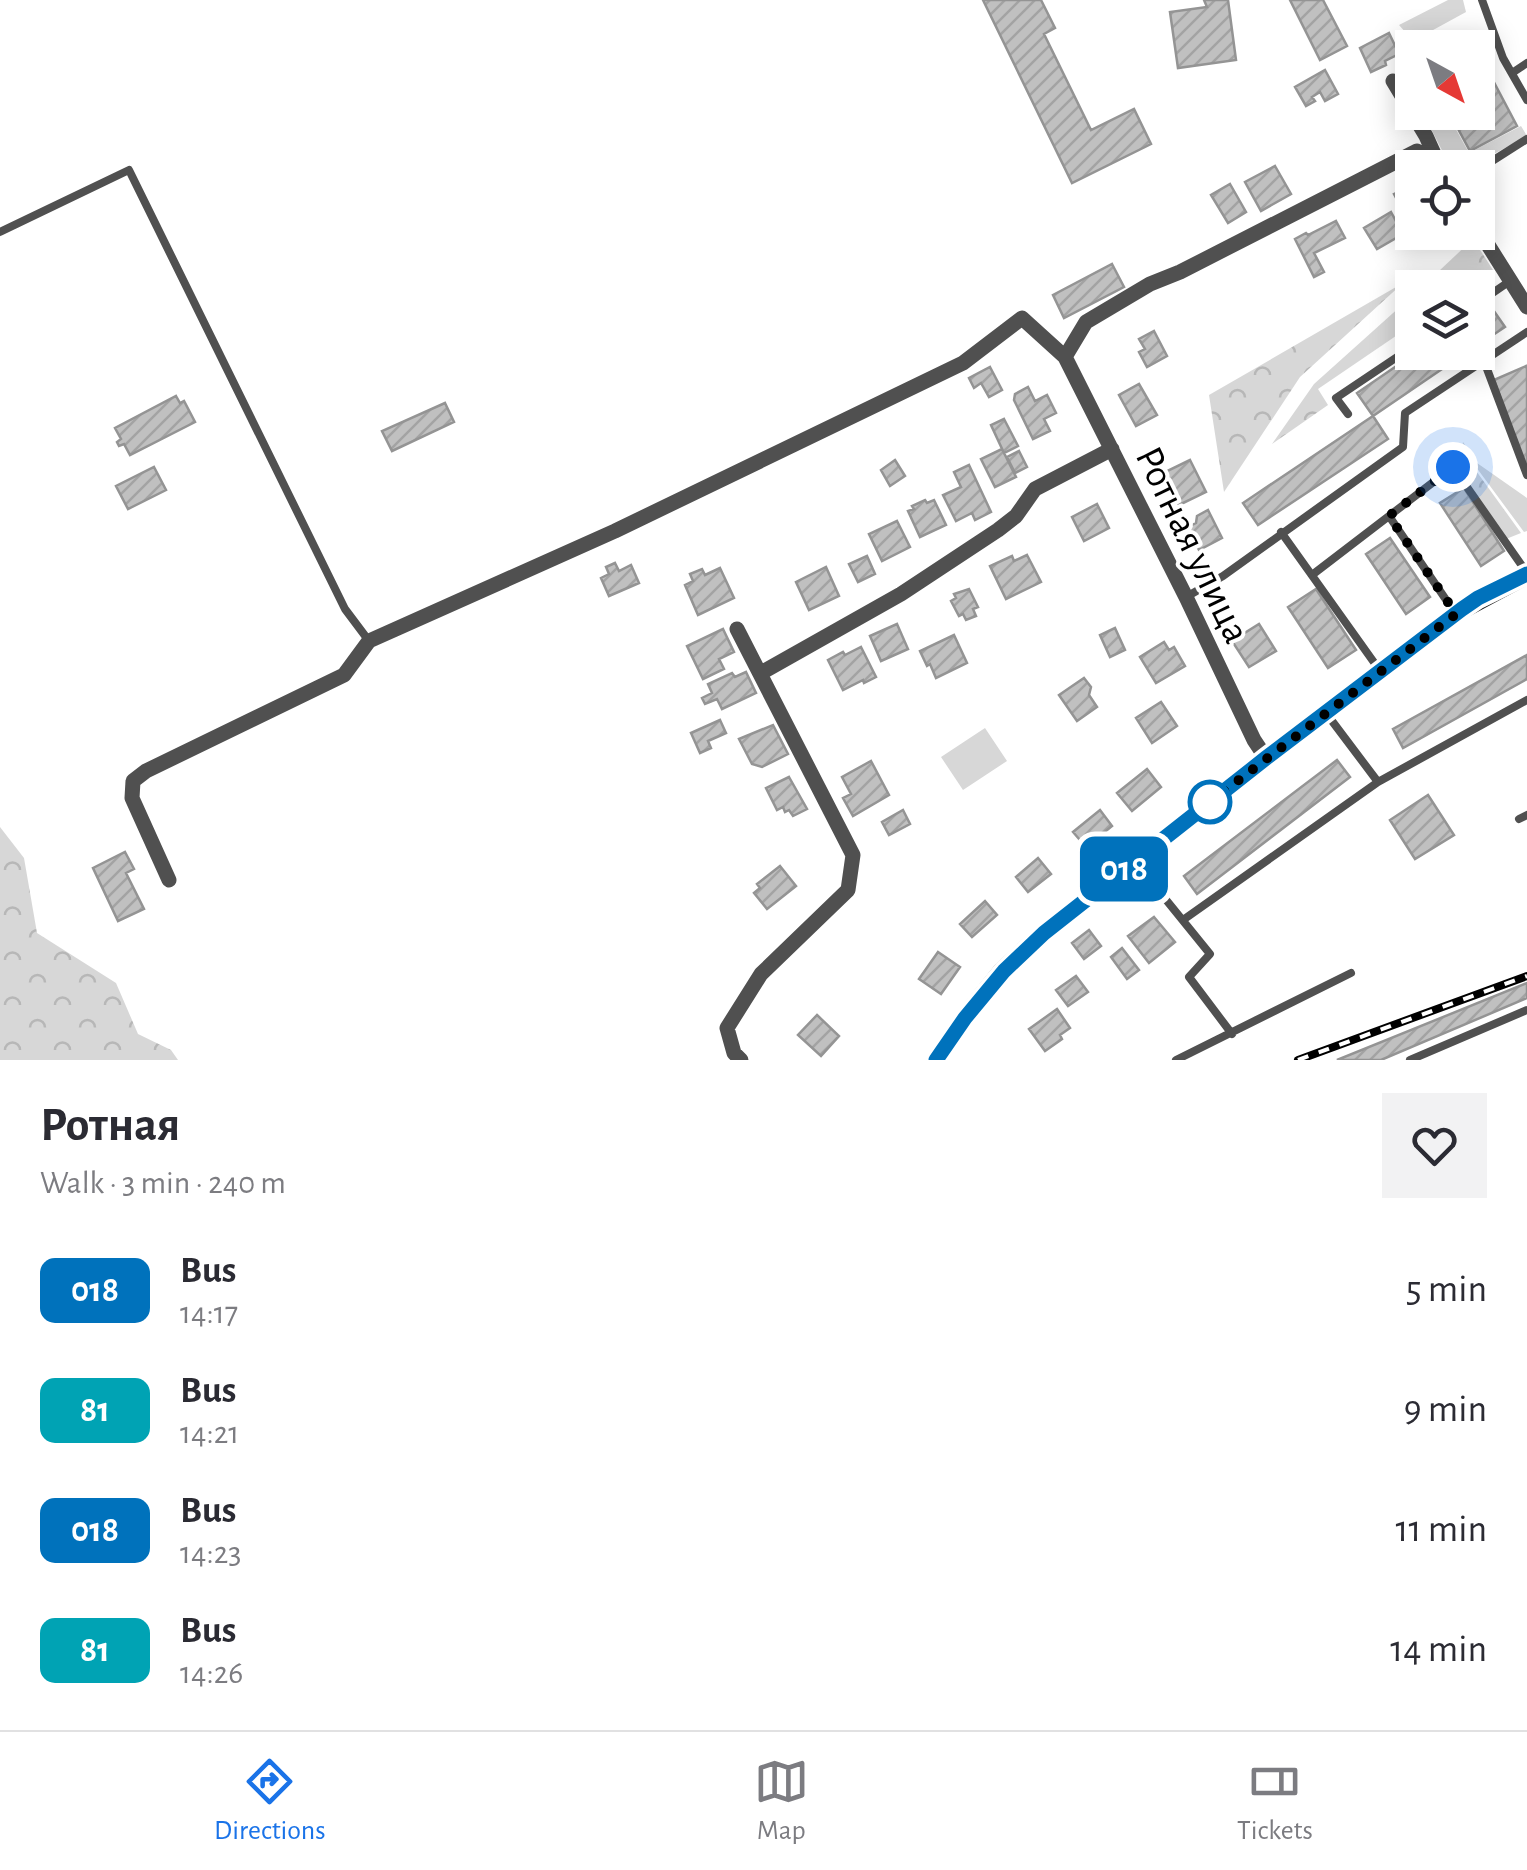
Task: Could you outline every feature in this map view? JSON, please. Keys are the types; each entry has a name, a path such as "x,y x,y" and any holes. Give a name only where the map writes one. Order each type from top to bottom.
{"street":[{"path":"1393,81 1432,150"},
{"path":"168,880 132,798 133,781 146,771 344,675 369,641 614,531 963,363 1022,318 1065,357 1086,322 1150,284 1395,162"},
{"path":"1491,250 1527,307"},
{"name":"Ротная улица","path":"1065,357 1266,758"},
{"path":"760,673 900,594 1016,516 1035,489 1112,449"},
{"path":"936,1060 1004,971 1044,933 1456,614 1478,598 1527,574"},
{"path":"737,629 854,855 848,890 762,974 727,1028 734,1054 741,1060"}],"lane":[{"path":"1482,0 1503,58 1527,100"},
{"path":"1512,73 1527,63"},
{"path":"1495,159 1527,139"},
{"path":"0,232 129,170 345,609 369,641"},
{"path":"1495,291 1510,281"},
{"path":"1495,353 1527,332"},
{"path":"1348,414 1336,398 1395,358"},
{"path":"1186,598 1223,576 1403,447 1405,413 1469,370"},
{"path":"1488,370 1527,475"},
{"path":"1312,575 1453,467 1527,574"},
{"path":"1389,516 1456,614"},
{"path":"1282,532 1380,672"},
{"path":"1183,920 1378,782 1527,700"},
{"path":"1326,713 1378,782"},
{"path":"1134,861 1210,954 1189,977 1232,1034"},
{"path":"1176,1060 1351,973"},
{"path":"1413,1060 1527,1010"}],"green space":[{"path":"1448,0 1463,0 1466,12 1433,30 1403,30 1399,25"},
{"path":"1521,126 1527,136 1495,153 1495,150 1475,150"},
{"path":"1432,130 1456,130 1467,150 1442,150"},
{"path":"1461,250 1480,250 1493,270 1440,270"},
{"path":"1395,288 1300,377 1224,492 1209,395"},
{"path":"1395,311 1395,337 1318,389 1328,405 1272,444 1314,384"},
{"path":"1463,442 1477,463 1527,498 1527,531 1462,448"},
{"path":"1461,450 1521,533 1506,539 1456,468"},
{"path":"985,728 1007,761 963,790 941,757"},
{"path":"0,827 24,858 37,933 116,983 138,1034 171,1050 178,1060 0,1060"}],"building":[{"path":"983,0 1041,0 1055,28 1044,34 1091,130 1134,109 1151,144 1072,183"},
{"path":"1204,0 1228,0 1236,60 1178,68 1170,12 1207,7"},
{"path":"1290,0 1323,0 1347,46 1320,60"},
{"path":"1389,33 1395,56 1371,72 1360,48"},
{"path":"1325,70 1338,94 1325,101 1320,92 1306,106 1295,87"},
{"path":"1495,84 1517,126 1469,150 1459,130 1495,130"},
{"path":"1275,166 1291,194 1261,211 1245,182"},
{"path":"1230,184 1246,212 1228,223 1211,195"},
{"path":"1391,212 1395,239 1377,249 1364,228"},
{"path":"1336,221 1345,238 1314,253 1324,272 1314,277 1295,239"},
{"path":"1112,264 1124,287 1064,318 1053,295"},
{"path":"1495,313 1505,327 1495,334"},
{"path":"1154,331 1167,356 1147,367 1139,352 1145,349 1139,339"},
{"path":"1526,366 1527,369 1527,470 1494,380"},
{"path":"990,367 1002,390 989,397 981,383 974,388 969,378"},
{"path":"1395,367 1441,370 1373,416 1357,393"},
{"path":"1139,384 1157,415 1136,426 1119,395"},
{"path":"1028,387 1035,401 1047,395 1056,413 1044,419 1050,431 1033,439 1014,400 1015,394"},
{"path":"176,396 180,403 184,401 195,422 130,455 124,444 119,446 117,442 121,439 115,428"},
{"path":"445,403 454,422 392,451 382,431"},
{"path":"1373,416 1388,439 1258,525 1243,503"},
{"path":"1004,419 1018,446 1004,453 991,425"},
{"path":"1002,449 1016,477 995,487 981,459"},
{"path":"1019,451 1027,467 1015,473 1007,457"},
{"path":"895,460 905,476 890,486 881,470"},
{"path":"1190,460 1206,492 1179,505 1163,473"},
{"path":"969,465 991,512 975,520 972,513 956,521 943,495 961,487 954,472"},
{"path":"154,467 166,490 128,509 116,486"},
{"path":"1464,488 1504,551 1481,566 1440,503"},
{"path":"925,500 934,500 946,525 920,537 908,511"},
{"path":"1097,504 1109,528 1084,541 1072,517"},
{"path":"1208,510 1222,538 1199,550 1184,529"},
{"path":"897,521 910,547 882,561 869,534"},
{"path":"1390,538 1430,597 1406,614 1366,554"},
{"path":"1027,555 1041,582 1006,599 990,566 1012,556 1014,561"},
{"path":"867,556 875,574 858,582 849,564"},
{"path":"615,563 619,571 631,565 639,583 609,596 601,578 609,574 606,567"},
{"path":"826,567 839,596 809,610 796,582"},
{"path":"720,568 734,598 698,615 685,585 693,581 690,574 702,569 705,575"},
{"path":"969,589 978,607 973,609 976,616 966,620 963,614 959,616 951,601 956,598 954,594"},
{"path":"1316,589 1356,650 1328,668 1288,607"},
{"path":"897,624 908,649 881,661 870,636"},
{"path":"1259,624 1276,651 1249,667 1232,641"},
{"path":"1115,628 1125,650 1110,657 1100,635"},
{"path":"723,629 734,652 719,659 724,669 703,679 687,646"},
{"path":"954,635 967,663 936,678 920,651"},
{"path":"1164,642 1169,650 1174,647 1185,666 1156,683 1140,657"},
{"path":"861,647 876,677 843,690 828,660"},
{"path":"1527,655 1527,679 1403,748 1393,729"},
{"path":"746,672 756,693 722,709 717,699 705,704 702,698 712,693 708,684 732,673 735,677"},
{"path":"1084,678 1097,707 1077,721 1059,695"},
{"path":"1161,702 1177,726 1152,743 1136,718"},
{"path":"720,720 726,733 708,741 711,748 700,753 691,733"},
{"path":"773,725 788,754 762,767 752,764 739,739"},
{"path":"1337,760 1350,777 1197,894 1184,876"},
{"path":"871,761 889,795 853,816 843,798 851,794 842,777"},
{"path":"1147,769 1161,787 1132,811 1117,793"},
{"path":"789,777 807,809 793,816 783,807 777,810 766,788"},
{"path":"1428,795 1454,835 1415,859 1390,820"},
{"path":"903,810 910,824 889,835 882,822"},
{"path":"1100,810 1112,826 1086,847 1073,832"},
{"path":"125,852 134,869 126,873 144,909 118,921 93,868"},
{"path":"1038,858 1051,874 1028,892 1016,877"},
{"path":"780,866 796,886 767,909 754,893 760,888 757,884"},
{"path":"985,901 997,915 972,937 960,924"},
{"path":"1154,917 1175,942 1149,963 1128,936"},
{"path":"1089,930 1101,946 1084,959 1072,943"},
{"path":"1122,948 1139,970 1127,979 1111,957"},
{"path":"938,952 960,967 941,994 919,979"},
{"path":"1076,976 1088,992 1068,1006 1056,990"},
{"path":"1527,983 1527,998 1381,1060 1337,1060"},
{"path":"1057,1009 1070,1028 1045,1051 1029,1029"},
{"path":"817,1015 839,1036 821,1056 798,1035"}],"railway":[{"path":"1298,1060 1527,976"}],"bus line":[{"name":"018","path":"936,1060 1004,971 1044,933 1462,609 1527,574"}],"route":[{"path":"1210,802 1456,614 1389,516 1453,467"}]}
